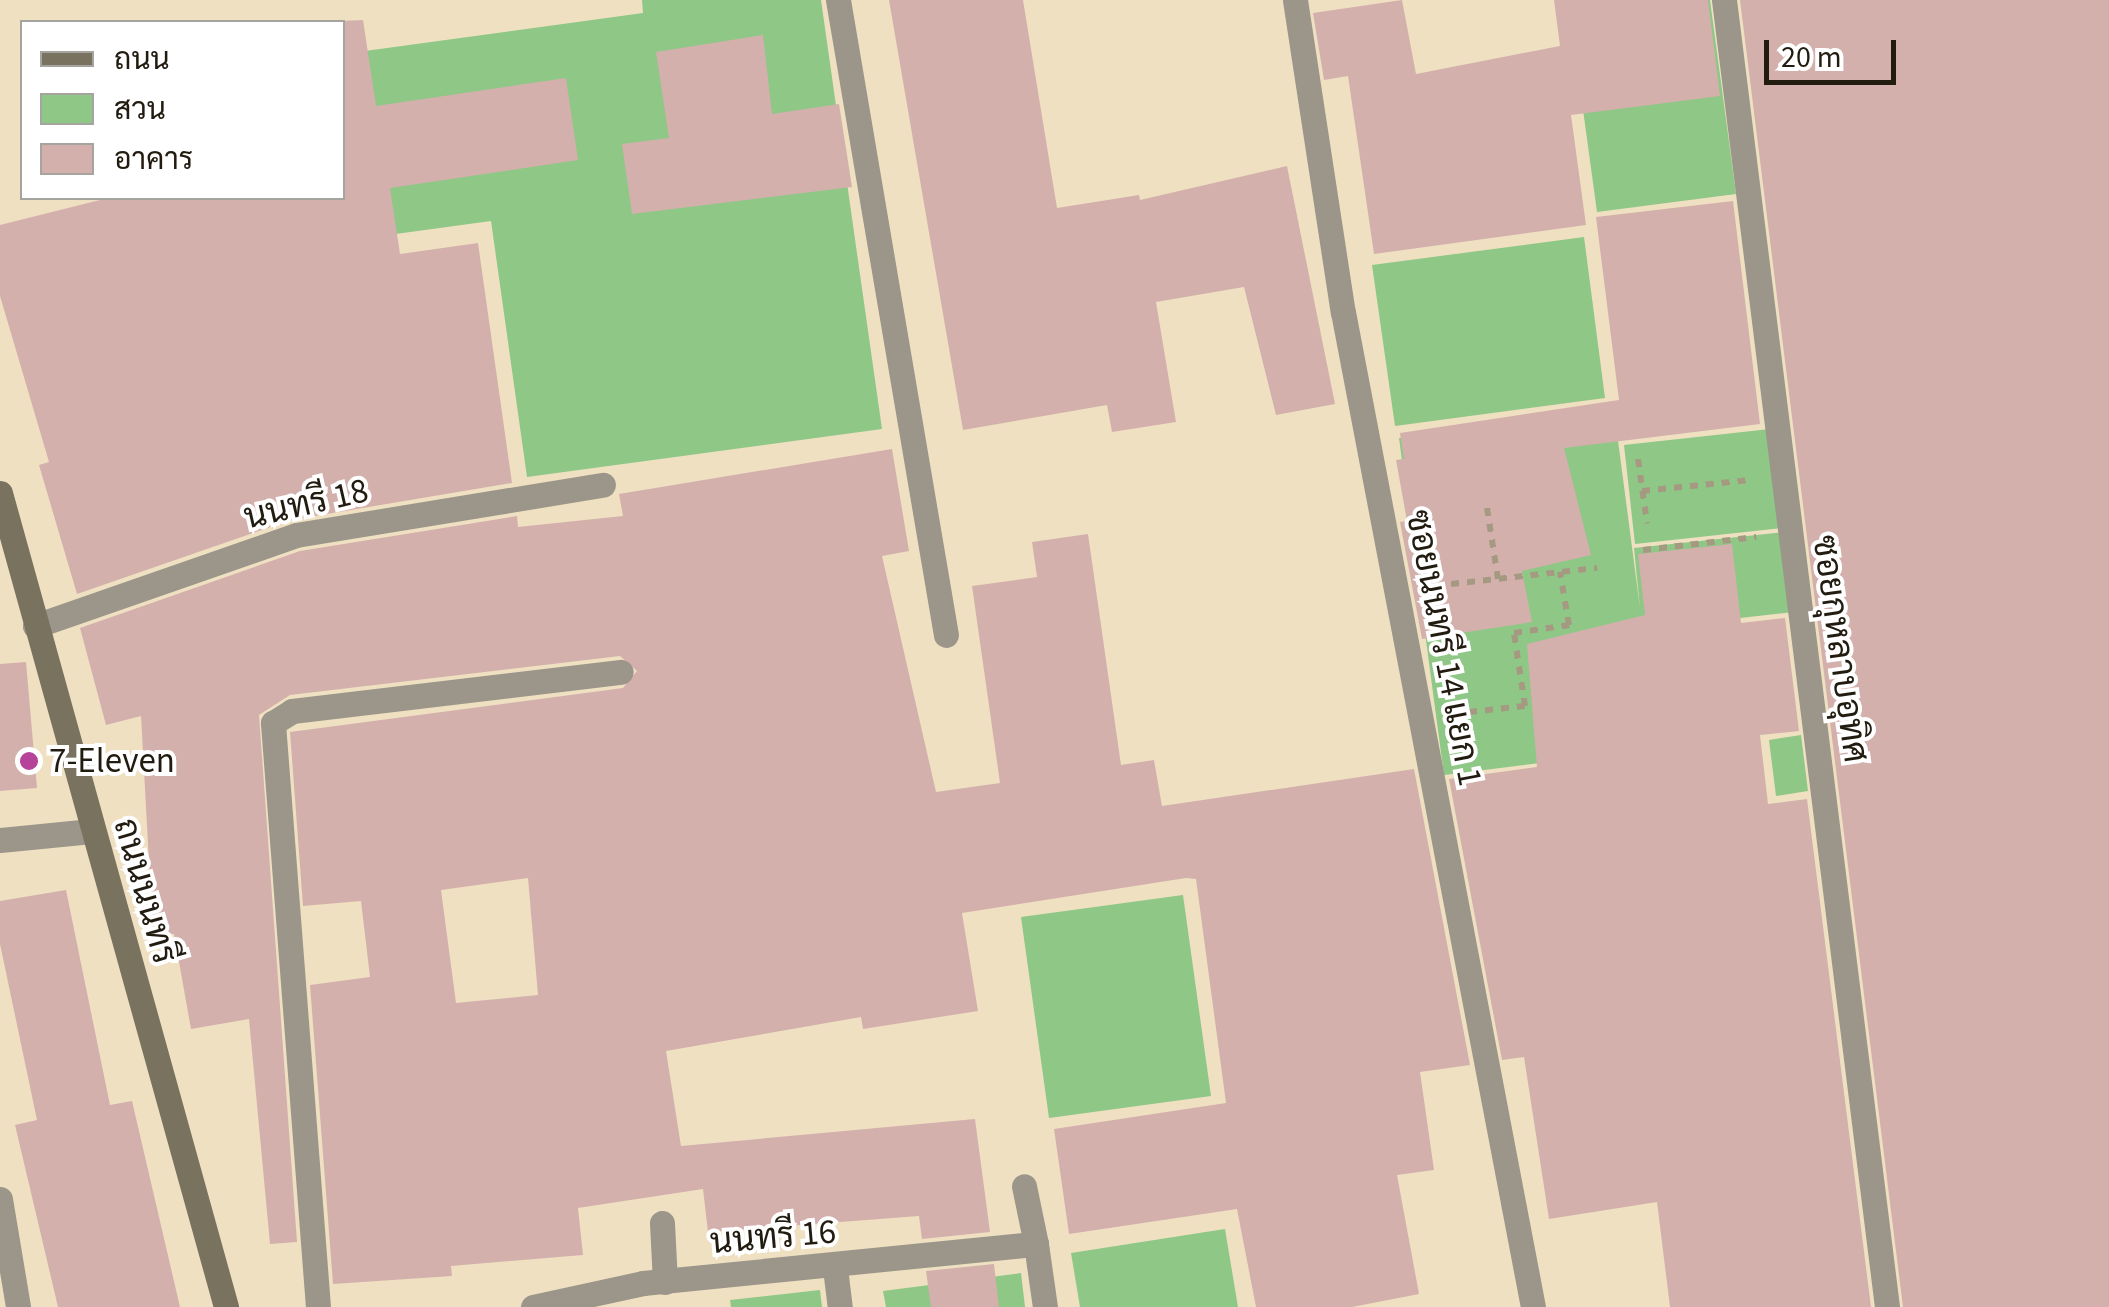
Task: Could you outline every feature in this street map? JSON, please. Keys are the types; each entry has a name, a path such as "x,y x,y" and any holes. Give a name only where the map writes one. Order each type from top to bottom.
{"street":[{"path":"838,0 946,635"},
{"name":"ซอยนนทรี 14 แยก 1","path":"1294,0 1344,312 1533,1307"},
{"name":"ซอยกุหลาบอุทิศ","path":"1724,0 1888,1307"},
{"name":"นนทรี 18","path":"35,626 296,535 603,485"},
{"name":"ถนนนนทรี","path":"0,493 226,1307"},
{"path":"318,1307 273,722 292,710 621,672"},
{"path":"0,840 92,831"},
{"path":"1024,1186 1029,1244 1045,1307"},
{"path":"0,1199 18,1307"},
{"path":"662,1223 665,1282"},
{"name":"นนทรี 16","path":"532,1307 665,1282 835,1268 1029,1244"},
{"path":"835,1268 840,1307"}],"path":[{"path":"1638,460 1647,523"},
{"path":"1642,491 1765,478"},
{"path":"1487,508 1498,579"},
{"path":"1644,550 1760,536"},
{"path":"1451,584 1597,568"},
{"path":"1470,712 1525,706 1514,633 1569,626 1560,572"}],"green space":[{"path":"642,0 821,0 882,429 527,477 491,221 248,254 240,200 345,200 345,54 643,13"},
{"path":"1568,0 1710,0 1736,194 1597,212"},
{"path":"1584,237 1605,398 1395,426 1372,265"},
{"path":"1614,410 1640,608 1634,548 1785,532 1794,612 1643,629 1658,748 1444,775 1399,438"},
{"path":"1770,429 1782,528 1635,544 1624,445"},
{"path":"1801,735 1808,791 1776,796 1769,740"},
{"path":"1183,895 1211,1096 1049,1118 1021,917"},
{"path":"1225,1229 1238,1307 1080,1307 1071,1253"},
{"path":"1021,1273 1025,1307 886,1307 883,1291"},
{"path":"820,1290 822,1307 731,1307 730,1300"}],"building":[{"path":"889,0 1023,0 1057,208 1139,195 1140,200 1287,166 1335,404 1276,415 1244,287 1156,302 1176,422 1112,432 1107,405 963,430"},
{"path":"1402,0 1416,74 1560,46 1554,0 1708,0 1720,96 1571,115 1586,225 1374,254 1348,76 1324,80 1313,13"},
{"path":"1740,0 2109,0 2109,1307 1903,1307"},
{"path":"363,20 376,106 566,78 578,160 390,188 400,254 478,243 512,483 291,520 77,594 39,465 49,462 0,296 0,225 100,200 345,200 345,21"},
{"path":"763,35 772,114 839,104 852,187 632,214 622,144 669,138 656,52"},
{"path":"1733,201 1760,424 1564,448 1591,555 1522,571 1532,622 1422,639 1400,522 1407,521 1396,460 1404,459 1400,433 1619,400 1596,217"},
{"path":"892,449 909,551 882,556 936,792 1000,783 972,586 1037,577 1032,542 1088,534 1121,765 1154,760 1162,806 1414,769 1470,1065 1420,1072 1434,1170 1397,1175 1419,1294 1352,1307 1256,1307 1237,1209 1069,1234 1054,1129 1226,1103 1196,879 1186,878 962,913 978,1011 863,1029 861,1017 666,1051 681,1146 975,1119 990,1232 922,1239 919,1216 708,1232 703,1189 578,1208 583,1255 451,1266 452,1276 333,1284 310,985 370,977 361,901 303,906 290,732 623,688 637,671 620,656 290,695 259,715 297,1242 270,1244 249,1019 191,1029 174,934 153,935 141,716 106,725 80,628 300,551 517,516 518,527 623,516 619,494","holes":["528,878 538,995 456,1003 441,890"]},
{"path":"1732,544 1741,623 1785,618 1799,731 1760,735 1768,804 1807,799 1871,1307 1670,1307 1657,1202 1549,1219 1524,1057 1502,1060 1449,779 1537,767 1527,644 1645,615 1638,554"},
{"path":"26,662 37,788 0,791 0,664"},
{"path":"66,890 110,1105 132,1101 180,1307 58,1307 15,1125 37,1120 0,944 0,901"},
{"path":"994,1264 999,1307 931,1307 926,1271"}],"place":[{"name":"7-Eleven","path":"29,761"}]}
